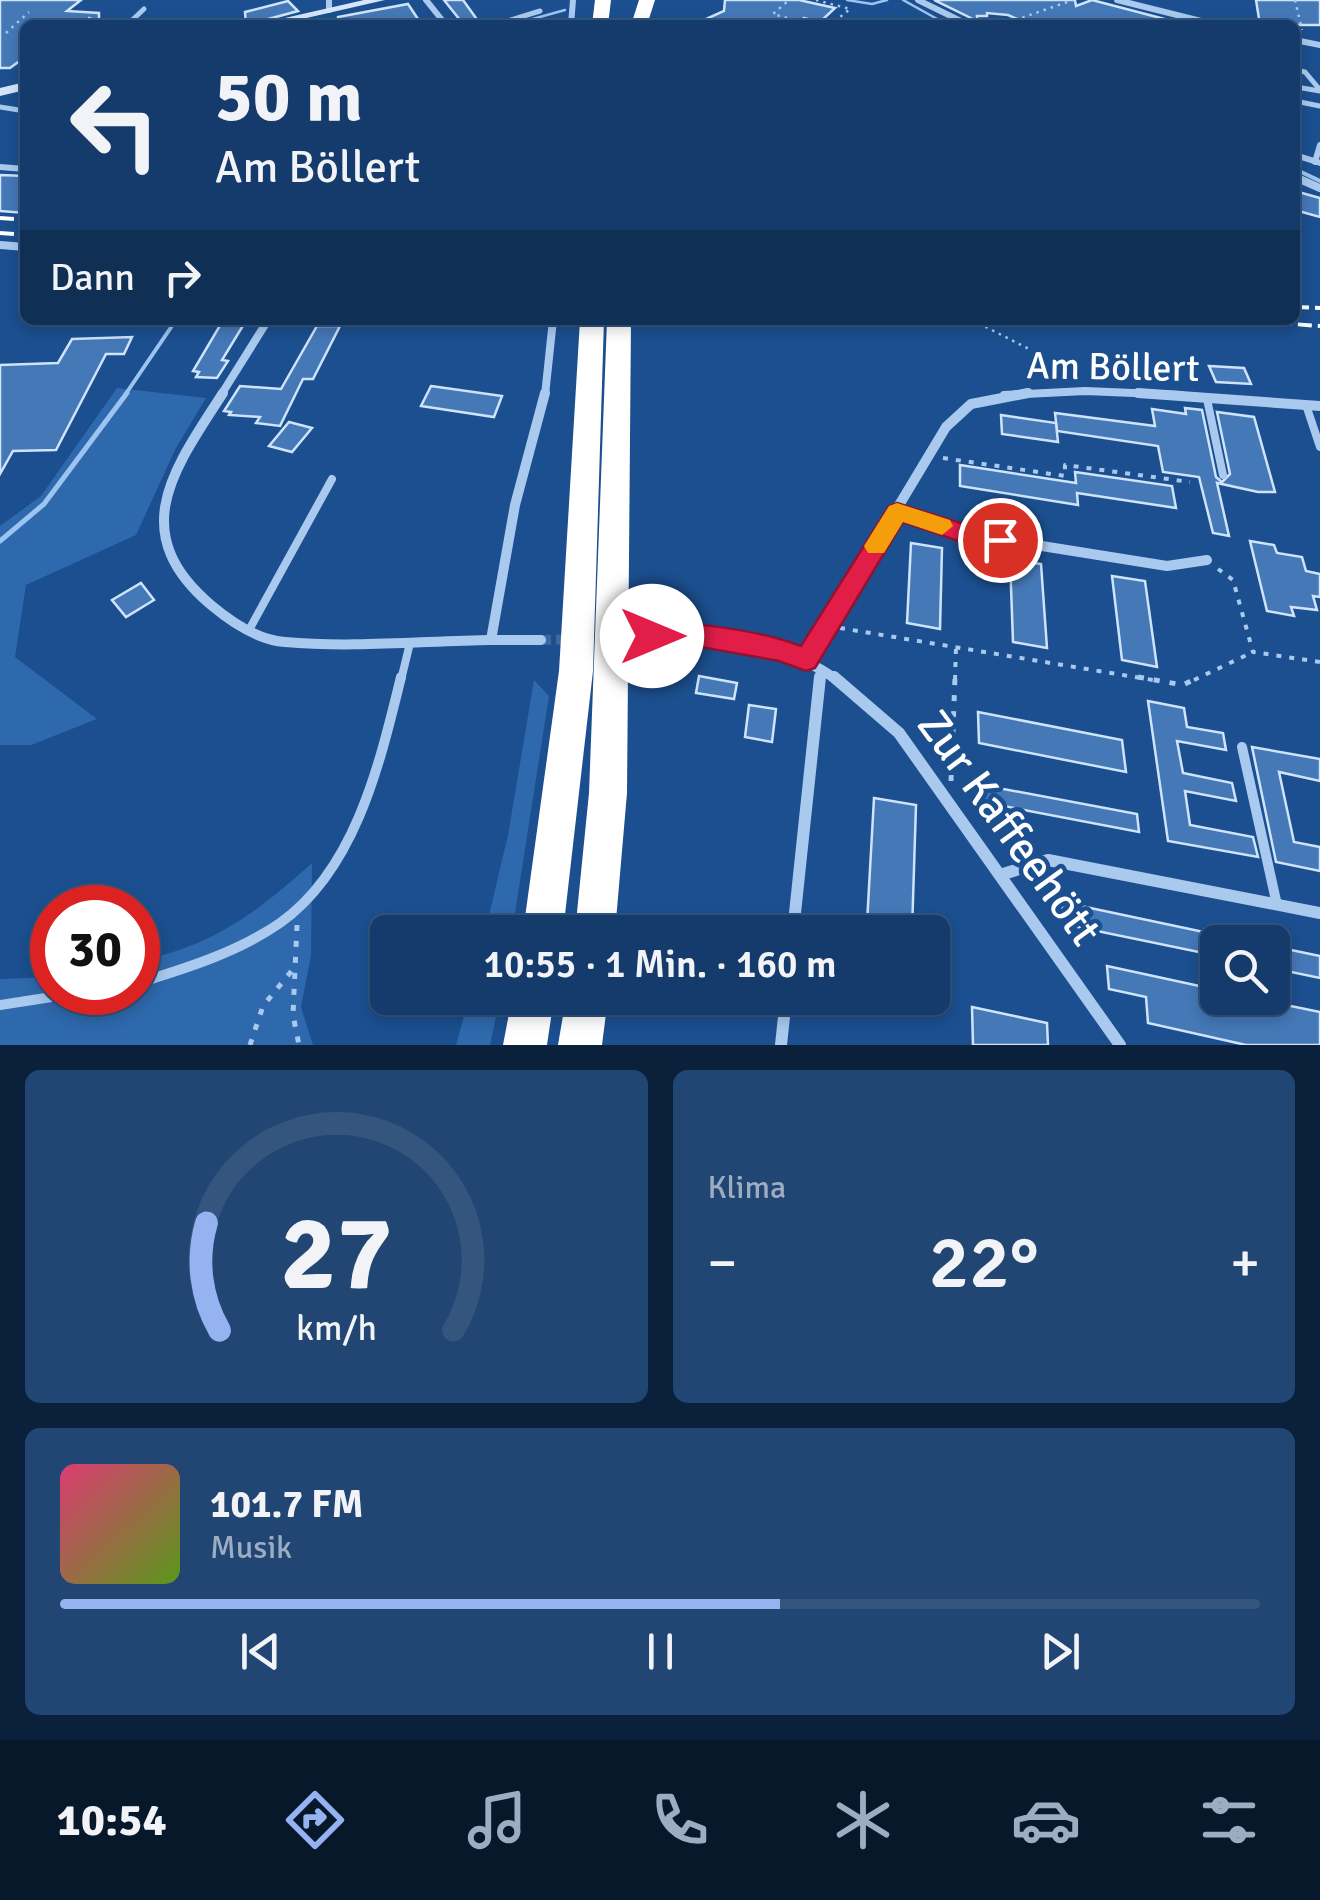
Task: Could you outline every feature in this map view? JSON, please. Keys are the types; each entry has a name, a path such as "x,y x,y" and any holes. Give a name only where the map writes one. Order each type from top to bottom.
{"highway":[{"path":"592,325 580,614 594,668 608,793 597,915"},
{"path":"546,915 594,668 614,614 619,325"},
{"path":"525,1045 530,1015"},
{"path":"580,1045 584,1015"}],"main road":[{"path":"277,20 329,5 380,0"}],"street":[{"path":"426,0 442,20"},
{"path":"918,0 959,20"},
{"path":"1117,0 1197,20"},
{"path":"1317,162 1320,145"},
{"path":"265,325 181,459 162,511 166,549 184,582 208,604 249,630 282,642 541,640"},
{"path":"491,640 515,504 544,404 553,325"},
{"name":"Am Böllert","path":"806,660 897,512 927,455 947,426 972,404 1026,392 1071,391 1320,406"},
{"path":"897,512 967,534 1112,558 1166,566 1206,560"},
{"name":"Zur Kaffeehött","path":"652,636 701,637 781,650 821,670 898,733 1120,1045"},
{"path":"795,915 821,670"},
{"path":"1000,875 1048,860 1320,914"},
{"path":"781,1045 784,1015"}],"lane":[{"path":"133,20 144,10"},
{"path":"510,20 540,11"},
{"path":"1300,71 1320,91"},
{"path":"1302,88 1320,91"},
{"path":"1206,399 1223,475"},
{"path":"1306,405 1320,447"},
{"path":"249,630 332,479"},
{"path":"160,976 198,963 297,909 352,836 367,798 410,643"},
{"path":"1242,747 1276,905"},
{"path":"0,1005 30,1000"}],"path":[{"path":"789,0 773,14 796,20"},
{"path":"816,0 850,8 836,20"},
{"path":"1015,20 1073,0"},
{"path":"20,20 29,12"},
{"path":"0,35 20,20"},
{"path":"981,325 1058,370 1071,391"},
{"path":"927,455 1065,476 1066,465 1190,482"},
{"path":"1206,560 1233,580 1253,652"},
{"path":"828,626 1183,685 1253,652 1320,662"},
{"path":"951,806 956,646"},
{"path":"297,909 294,1015 298,1045"},
{"path":"250,1045 264,1006 296,966"}],"shaded area":[{"path":"117,388 206,398 176,448 136,535 26,585 15,657 97,719 31,745 0,745 0,526 41,496"},
{"path":"534,680 549,696 515,915 489,915 508,835"},
{"path":"312,863 311,955 301,1007 313,1045 0,1045 0,979 30,978 30,1015 160,1015 160,956 211,937 272,897"},
{"path":"464,1015 496,1015 490,1045 456,1045"}],"building":[{"path":"0,0 81,0 67,11 99,13 99,20 20,20 20,61 10,68 0,68"},
{"path":"444,0 463,0 477,20 460,20"},
{"path":"725,0 799,0 835,8 822,20 704,20 724,11"},
{"path":"934,0 1075,0 1076,6 1092,0 1168,20 1020,20 987,13 975,20"},
{"path":"1256,0 1320,0 1320,25 1300,25 1300,20 1259,20"},
{"path":"288,1 298,11 265,20 246,20 245,12"},
{"path":"408,4 419,20 338,20"},
{"path":"0,175 20,176 20,213 0,211"},
{"path":"1300,192 1320,198 1320,217 1300,211"},
{"path":"220,325 243,325 222,360 228,361 217,378 196,377 199,372 193,371"},
{"path":"317,326 340,326 313,379 303,379 280,426 256,423 260,417 229,415 231,412 224,411 240,386 281,389"},
{"path":"132,337 124,354 106,354 56,450 13,451 0,474 0,365 58,363 72,339"},
{"path":"1209,366 1244,368 1251,384 1216,382"},
{"path":"431,386 502,396 494,417 421,406"},
{"path":"1185,408 1202,410 1216,477 1222,482 1230,474 1217,412 1254,417 1275,492 1217,483 1229,536 1213,533 1199,477 1163,472 1158,446 1057,431 1055,413 1155,426 1152,409 1186,414"},
{"path":"1001,415 1056,423 1058,442 1002,434"},
{"path":"289,422 312,428 292,452 269,446"},
{"path":"960,465 1076,483 1075,472 1172,486 1176,508 1077,493 1078,505 960,486"},
{"path":"1250,541 1274,545 1277,553 1302,557 1306,571 1320,574 1320,597 1313,596 1317,610 1291,607 1294,616 1267,611"},
{"path":"911,543 942,548 940,629 907,623"},
{"path":"1010,559 1041,564 1047,648 1013,642"},
{"path":"1112,576 1145,581 1157,667 1122,660"},
{"path":"141,583 154,600 126,617 112,600"},
{"path":"699,676 737,683 734,699 696,693"},
{"path":"1148,701 1184,708 1187,727 1223,733 1226,750 1177,741 1183,773 1232,783 1236,801 1185,791 1190,825 1253,837 1258,857 1168,841"},
{"path":"749,705 776,709 772,742 745,737"},
{"path":"978,712 1122,740 1126,772 979,743"},
{"path":"1252,747 1320,759 1320,781 1279,772 1294,842 1320,847 1320,871 1276,862"},
{"path":"977,784 1137,814 1139,832 977,801"},
{"path":"874,798 916,805 913,915 867,915"},
{"path":"1062,902 1200,931 1200,952 1063,924"},
{"path":"1290,950 1320,956 1320,978 1290,972"},
{"path":"1107,966 1200,986 1200,1015 1290,1015 1290,1006 1320,1012 1320,1045 1246,1045 1148,1023 1146,997 1109,989"},
{"path":"972,1007 1047,1023 1048,1045 973,1045"}],"waterway":[{"path":"847,0 872,4 887,0"},
{"path":"903,0 939,20"},
{"path":"529,20 565,10"},
{"path":"1300,171 1320,181"},
{"path":"1300,172 1305,174"},
{"path":"125,395 173,325"},
{"path":"0,541 44,504 127,393"}],"tunnel":[{"path":"617,638 652,637"},
{"path":"541,640 570,639"}],"railway":[{"path":"0,218 20,220"},
{"path":"0,233 20,235"},
{"path":"1300,307 1320,308"},
{"path":"1300,325 1320,326"}],"slow traffic":[{"path":"876,546 897,512 942,526"}],"route":[{"path":"652,636 701,637 781,650 806,660 897,512 1000,540"}]}
